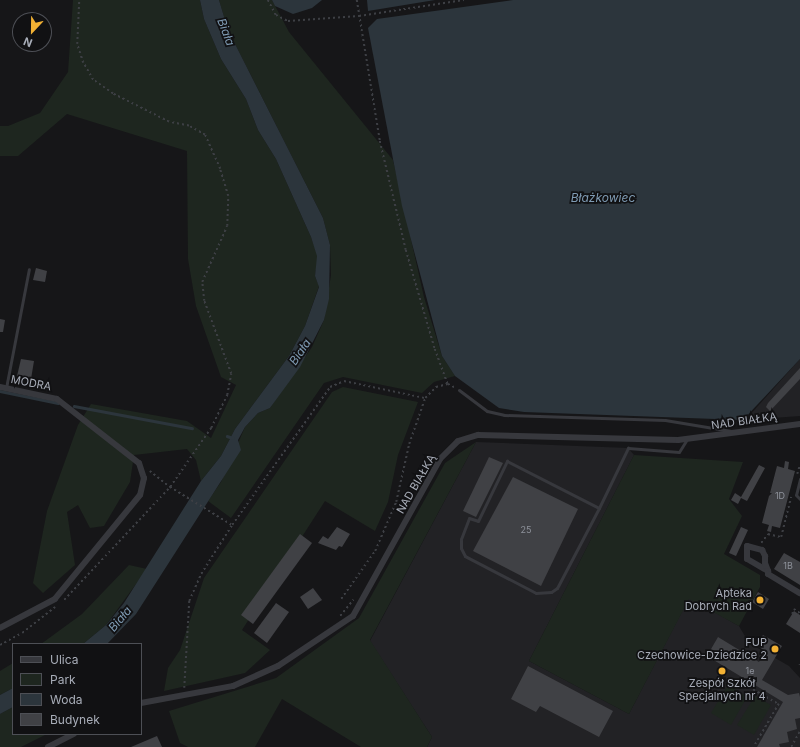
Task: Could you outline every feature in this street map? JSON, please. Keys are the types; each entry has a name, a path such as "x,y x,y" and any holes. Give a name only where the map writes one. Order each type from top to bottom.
{"street":[{"name":"MODRA","path":"3,388 57,399 139,463"},
{"name":"NAD BIAŁKĄ","path":"142,703 233,686 278,666 353,616 440,459 458,441 478,435 687,439 800,424"},
{"path":"0,628 55,599 140,496 144,478 139,463"},
{"path":"768,571 764,552 758,547 747,546 745,556 749,562 768,571 800,593"},
{"path":"48,747 72,735"}],"lane":[{"path":"3,388 29,270"},
{"path":"459,390 487,411 504,415 665,420 735,432"},
{"path":"599,508 507,461 478,521 469,518 461,539 461,548 466,556 536,593 551,592 557,588 599,508 628,448 679,452 687,439"},
{"path":"798,479 796,495 800,498"}],"path":[{"path":"62,602 170,487 211,428 227,395 231,374 204,301 202,282 227,226 228,196 205,135 189,126 169,122 113,94 93,80 83,63 77,44 79,0"},
{"path":"268,0 276,15 288,21 359,16 464,0"},
{"path":"357,0 380,141 406,250 434,349 448,384 459,390"},
{"path":"184,690 189,601 201,574 232,524 330,386 344,381 425,398"},
{"path":"341,599 376,551 396,502 409,444 425,398 436,387 448,384"},
{"path":"139,463 170,487 232,524"},
{"path":"798,479 800,464"},
{"path":"758,547 769,533 781,537 792,493"},
{"path":"335,621 354,600"},
{"path":"0,645 22,633 56,607"},
{"path":"792,614 794,609 800,613"},
{"path":"749,687 779,704 754,747"},
{"path":"180,691 191,688"},
{"path":"791,747 800,731"}],"shaded area":[{"path":"800,359 800,416 743,420 749,416"},
{"path":"476,442 628,448 634,455 529,661 629,714 689,598 739,626 749,643 789,666 800,678 800,747 427,747 432,737 370,641"}],"green space":[{"path":"73,0 200,0 204,19 221,59 246,99 258,130 276,159 311,237 318,256 315,276 319,286 305,326 289,356 235,429 221,456 201,481 196,460 187,449 134,455 130,482 104,526 90,528 78,505 67,512 75,565 43,593 33,583 47,511 78,425 91,404 187,421 211,438 236,385 221,377 196,306 188,259 187,151 67,114 18,156 0,156 0,126 8,126 40,113 68,72"},
{"path":"219,0 272,0 289,32 393,160 424,297 442,356 455,376 434,382 422,393 343,377 324,383 231,518 208,501 221,482 245,427 258,413 270,408 312,347 324,320 331,275 330,245 323,218 228,30"},
{"path":"343,387 418,402 398,455 388,502 375,531 325,501 242,630 270,650 245,673 164,691 168,668 180,650 204,578 332,392"},
{"path":"476,442 370,640 432,737 427,747 361,747 282,699 255,747 188,747 180,743 169,711 276,678 359,618 445,463"},
{"path":"634,455 743,462 729,499 742,516 724,554 760,575 760,587 739,626 689,599 629,714 529,661"},
{"path":"129,565 147,569 106,625 84,643 42,643 82,614"},
{"path":"12,664 12,689 0,695 0,671"},
{"path":"728,685 747,697 731,725 711,713"},
{"path":"755,696 771,705 754,735 737,725"},
{"path":"12,708 12,735 45,735 21,747 0,747 0,714"}],"water":[{"name":"Biała","path":"200,0 219,0 228,30 323,218 330,245 329,299 324,320 300,367 270,408 258,413 245,427 238,440 241,450 136,614 108,643 84,643 106,625 124,603 201,481 221,456 235,429 289,356 305,326 319,287 315,276 317,256 311,237 276,159 258,130 246,99 221,59 204,19"},
{"path":"272,0 322,0 312,8 293,14 275,6"},
{"path":"367,0 435,0 368,11"},
{"name":"Błażkowiec","path":"513,0 800,0 800,359 743,420 524,412 499,408 455,376 442,356 402,206 368,28 377,19"},
{"path":"12,689 12,708 0,714 0,695"}],"building":[{"path":"36,268 47,271 45,282 33,280"},
{"path":"0,319 5,320 3,332 0,332"},
{"path":"21,359 34,361 31,379 17,376"},
{"path":"800,368 800,379 770,411 766,407 768,403"},
{"path":"489,457 503,463 476,517 463,511"},
{"path":"785,461 789,462 788,469 795,471 780,528 772,526 771,532 767,531 769,525 762,523 769,496 772,493 770,493 777,466 784,468"},
{"path":"759,465 765,468 747,501 741,498 738,504 731,500 735,493 741,497"},
{"path":"513,477 578,509 541,586 473,551"},
{"path":"337,527 350,534 342,547 339,546 336,550 318,543 323,536 328,539"},
{"path":"741,527 748,530 736,556 729,553"},
{"path":"300,534 312,543 253,624 241,615"},
{"path":"784,553 800,562 800,585 774,569"},
{"path":"313,588 322,600 308,609 300,597"},
{"name":"Apteka Dobrych Rad","path":"758,592 769,599 763,609 752,602"},
{"path":"276,603 289,612 267,643 254,633"},
{"path":"794,611 800,615 800,633 786,624"},
{"path":"763,635 782,646 762,680 788,695 799,693 800,697 800,718 795,719 797,729 787,732 789,742 779,744 780,747 757,747 783,702 707,656 718,637 759,662 765,651 756,645"},
{"path":"528,666 613,711 599,737 540,706 536,712 511,699"},
{"path":"157,736 162,747 131,747"}],"waterway":[{"path":"0,391 58,403"},
{"path":"74,406 192,428"},
{"path":"227,436 233,438"}],"place":[{"name":"Apteka Dobrych Rad","path":"760,600"},
{"name":"FUP Czechowice-Dziedzice 2","path":"775,649"},
{"name":"Zespół Szkół Specjalnych nr 4","path":"722,671"}]}
